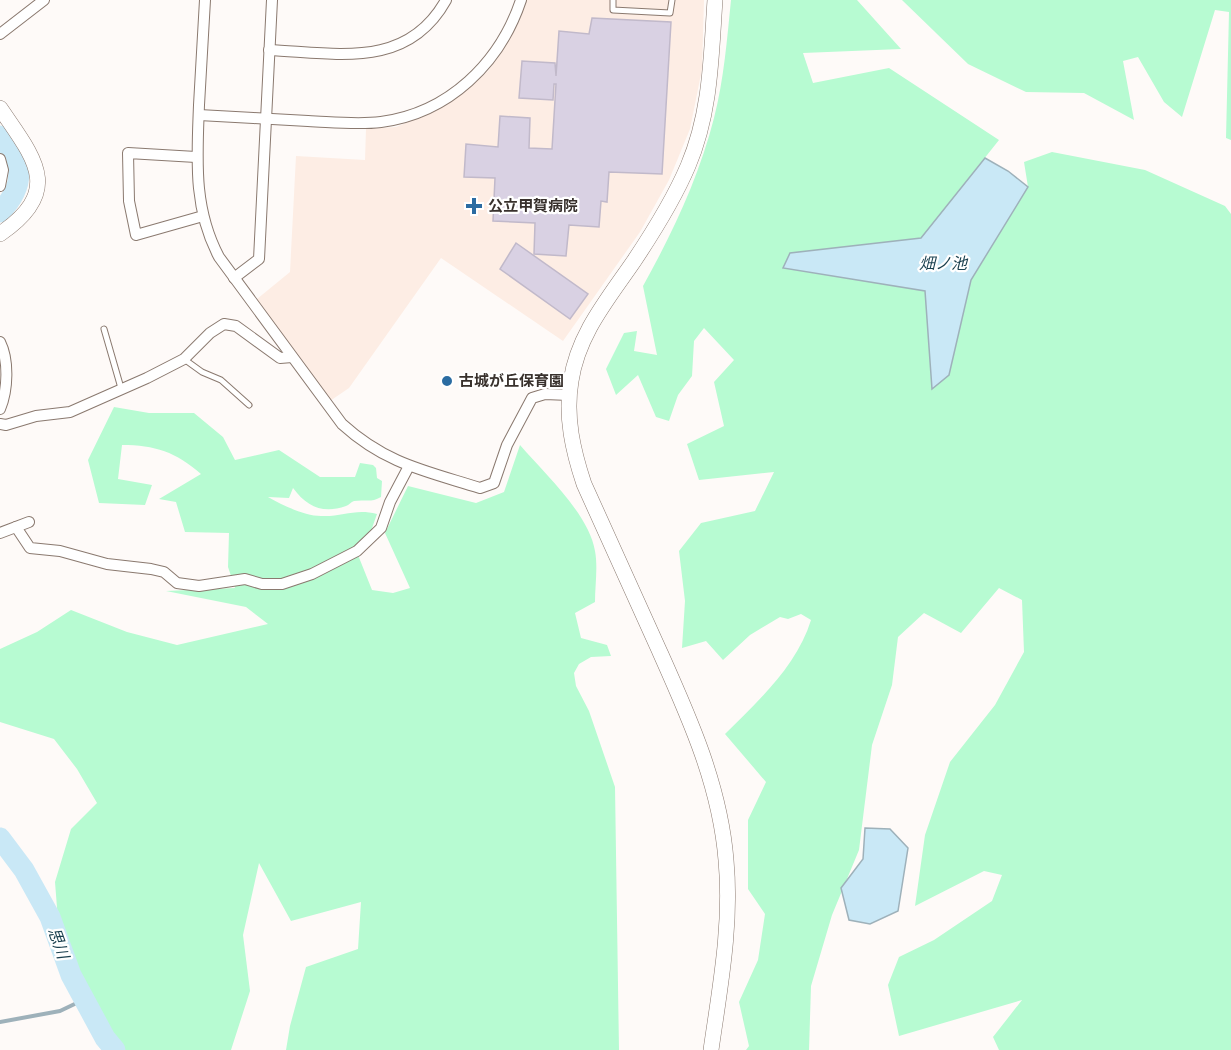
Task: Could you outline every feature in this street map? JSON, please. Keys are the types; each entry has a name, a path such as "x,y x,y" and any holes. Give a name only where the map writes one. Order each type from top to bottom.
{"street":[{"path":"0,34 44,0"},
{"path":"205,0 196,157 203,216 214,248 234,278 342,424 375,450 409,466 480,488 494,483 507,444 532,398 545,394 569,395"},
{"path":"234,278 259,259 272,0"},
{"path":"269,50 377,53 413,37 434,18 446,0"},
{"path":"199,115 373,123 408,116 433,106 456,92 490,59 508,31 521,0"},
{"path":"711,1050 728,911 722,826 708,769 693,729 584,484 572,443 569,395 573,369 587,331 670,202 696,146 710,85 715,0"},
{"path":"0,108 34,160 38,177 34,196 22,216 0,234"},
{"path":"196,157 129,153 129,201 136,235 203,216"},
{"path":"0,159 3,170 0,186"},
{"path":"0,424 6,425 36,416 69,412 184,359 218,326 230,324 280,358 292,357"},
{"path":"0,342 6,368 5,389 0,409"},
{"path":"16,527 30,548 60,551 107,564 164,572 177,583 199,586 245,579 262,584 282,584 312,574 357,551 381,528 390,502 409,466"},
{"path":"0,533 29,522"}],"lane":[{"path":"613,0 613,10 670,13 672,0"},
{"path":"104,329 121,388"},
{"path":"184,359 202,372 221,380 249,405"}],"shaded area":[{"name":"公立甲賀病院","path":"526,0 704,0 702,69 690,129 669,180 640,232 563,341 441,258 349,388 330,401 257,299 290,272 296,156 365,160 366,129 396,127 453,101 488,71 519,22"}],"green space":[{"path":"731,0 857,0 901,49 803,53 813,83 889,68 999,140 921,238 790,253 783,268 925,291 949,375 971,280 1028,187 1024,162 1052,152 1145,170 1225,206 1231,214 1231,1050 999,1050 993,1037 1022,1000 899,1036 888,985 899,957 934,940 992,901 1002,875 984,871 915,906 925,835 950,762 995,705 1024,652 1022,600 999,588 961,633 924,613 898,637 892,685 872,745 859,850 832,915 811,986 809,1050 746,1050 749,1046 739,1002 758,960 765,914 748,889 748,820 766,782 725,734 763,696 786,668 805,637 811,620 801,614 788,619 780,617 750,635 723,660 706,641 682,648 685,601 679,551 701,523 755,511 774,472 699,480 687,444 724,426 714,382 734,360 704,328 694,341 692,376 678,395 669,421 656,417 638,375 616,395 606,369 624,333 637,331 634,351 657,355 643,286 684,204 708,140 725,59"},
{"path":"902,0 1231,0 1231,140 1226,138 1229,12 1215,10 1182,117 1164,102 1138,57 1123,61 1134,120 1084,93 1026,92 968,64"},
{"path":"114,407 149,413 194,413 223,437 235,460 279,450 320,477 355,477 360,463 373,465 376,468 377,478 382,481 381,497 374,500 354,501 346,506 323,509 304,500 293,488 289,498 268,497 315,516 355,512 377,514 371,531 356,550 372,590 393,593 410,588 385,533 408,486 476,503 504,492 520,445 575,509 591,537 596,557 595,602 575,613 581,638 607,645 611,656 591,657 579,664 574,673 576,686 589,711 615,787 619,1050 286,1050 306,967 358,949 361,902 291,921 259,863 243,935 250,991 231,1050 102,1050 97,1044 61,959 55,882 71,829 97,803 77,769 54,739 0,722 0,649 37,632 71,610 127,632 177,645 268,624 246,607 166,591 235,588 228,567 229,533 185,532 176,502 159,499 201,474 192,466 174,455 155,448 122,445 118,479 152,485 145,505 99,503 88,460"}],"water":[{"name":"畑ノ池","path":"985,158 1008,171 1028,187 971,280 949,375 932,389 925,291 783,268 790,253 921,238"},
{"path":"865,828 890,829 908,848 898,911 870,924 849,920 841,888 863,859"}],"building":[{"name":"公立甲賀病院","path":"592,18 671,22 662,174 609,172 607,202 601,201 599,227 569,225 566,256 534,254 535,223 493,221 495,178 464,177 466,144 498,147 500,116 530,118 529,148 552,149 556,84 554,84 553,100 519,98 522,61 555,63 556,76 559,31 589,34"},
{"path":"516,243 588,294 570,319 500,269"}],"waterway":[{"name":"思川","path":"0,136 14,156 19,174 14,193 0,212"},
{"name":"思川","path":"0,838 24,870 50,917 71,975 105,1038 115,1050"},
{"path":"0,1022 60,1011 83,1000"}],"place":[{"name":"公立甲賀病院","path":"474,206"},
{"name":"古城が丘保育園","path":"447,381"}]}
